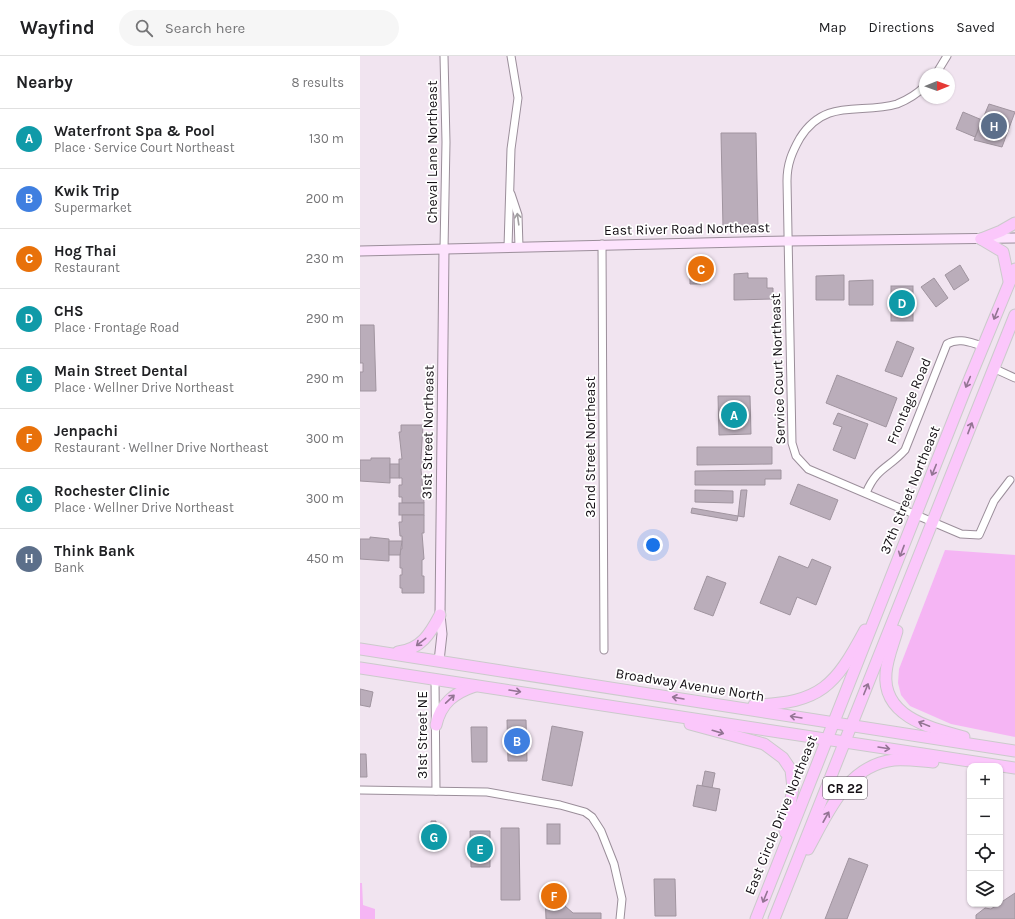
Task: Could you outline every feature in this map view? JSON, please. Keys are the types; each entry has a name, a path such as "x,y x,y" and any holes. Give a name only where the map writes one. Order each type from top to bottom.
{"main road":[{"path":"981,239 1015,223"},
{"path":"981,239 1003,252 1009,281"},
{"name":"37th Street Northeast","path":"835,723 1015,268"},
{"path":"845,742 912,577 1015,315"},
{"path":"730,706 783,703 806,698 819,692 834,678 849,658 892,576"},
{"path":"912,577 887,666 886,682 890,697 906,715 926,726 1015,750"},
{"path":"390,653 409,650 420,644 427,638 440,615"},
{"name":"Broadway Avenue North","path":"360,649 1015,750"},
{"path":"408,675 429,669 439,661"},
{"path":"435,679 445,670 464,665"},
{"path":"360,668 1015,768"},
{"path":"436,725 441,710 448,700 461,691 477,685"},
{"path":"640,710 753,740 772,748 783,758 790,770 793,788 785,833 773,876"},
{"name":"East Circle Drive Northeast","path":"756,919 835,723"},
{"name":"CR 22","path":"775,916 845,742"},
{"name":"CR 22","path":"775,916 806,853 833,805 848,784 863,770 893,760 967,765"},
{"path":"1003,767 1015,768"}],"street":[{"name":"Cheval Lane Northeast","path":"444,56 446,142 444,249"},
{"path":"508,247 508,216 511,192 511,149 518,98 511,56"},
{"path":"940,68 947,56"},
{"name":"Service Court Northeast","path":"919,91 896,104 839,110 828,114 810,125 800,138 789,160 786,181 791,436 793,450 799,460 808,469 961,534 979,535 994,501 1010,480"},
{"path":"511,192 518,215 519,247"},
{"name":"East River Road Northeast","path":"360,251 602,244 1015,238"},
{"name":"32nd Street Northeast","path":"602,244 604,650"},
{"name":"31st Street Northeast","path":"439,661 442,634 440,615 444,249"},
{"name":"Frontage Road","path":"866,493 872,480 878,472 898,458 905,450 947,344 954,340 960,340 983,346"},
{"path":"993,368 1015,378"},
{"name":"31st Street NE","path":"435,679 436,791"},
{"path":"360,790 477,791 507,794 566,806 586,812 592,817 601,831 614,864 622,899 620,919"}],"shaded area":[{"path":"945,550 1015,555 1015,737 951,724 910,706 901,695 898,683 899,669"},
{"path":"360,883 362,883 363,905 375,909 375,919 360,919"}],"building":[{"path":"989,104 1015,112 1002,147 974,140"},
{"path":"963,112 982,120 975,137 956,129"},
{"path":"721,133 756,133 758,227 723,228"},
{"path":"690,263 712,263 712,275 701,275 701,284 690,284"},
{"path":"960,265 969,280 954,290 945,275"},
{"path":"748,273 748,278 767,278 767,288 773,288 773,299 734,300 734,274"},
{"path":"844,275 844,300 816,300 816,276"},
{"path":"934,278 948,298 936,307 921,287"},
{"path":"873,280 873,305 849,305 849,281"},
{"path":"891,286 913,286 913,321 891,321"},
{"path":"360,325 374,325 376,391 360,391 360,372 363,372 363,363 360,363"},
{"path":"897,341 914,348 902,377 885,371"},
{"path":"837,375 897,398 886,427 826,403"},
{"path":"718,396 750,396 751,434 719,435"},
{"path":"838,413 868,424 855,459 833,450 842,427 833,424"},
{"path":"401,425 423,425 421,459 423,459 423,469 421,469 424,503 402,503 402,497 399,497 399,485 402,485 402,478 399,478 399,459 402,459 399,432 401,432"},
{"path":"697,447 772,447 772,464 697,465"},
{"path":"371,458 390,458 390,483 360,481 360,460 371,460"},
{"path":"390,464 399,464 399,478 390,478"},
{"path":"781,470 781,479 765,479 765,485 695,485 695,471"},
{"path":"798,484 838,500 830,520 790,504"},
{"path":"695,490 733,491 733,503 695,502"},
{"path":"741,490 747,490 744,517 738,516"},
{"path":"399,503 424,503 424,515 399,515"},
{"path":"692,508 738,516 737,521 691,513"},
{"path":"402,515 424,515 424,533 422,533 424,559 422,560 422,576 424,576 424,593 402,593 402,588 400,588 400,575 402,575 402,568 400,568 400,549 402,549 402,536 400,536 399,522 402,522"},
{"path":"370,537 389,539 389,561 360,559 360,539 370,539"},
{"path":"389,541 402,541 400,555 389,555"},
{"path":"779,556 808,568 812,559 831,567 816,605 797,597 790,615 760,603"},
{"path":"707,576 726,583 713,616 694,609"},
{"path":"360,689 373,692 370,707 360,705"},
{"path":"507,720 526,720 527,761 508,761"},
{"path":"552,726 583,732 572,786 542,780"},
{"path":"471,727 487,727 487,762 472,762"},
{"path":"360,754 366,754 367,777 360,777"},
{"path":"705,771 715,773 712,788 702,786"},
{"path":"697,785 720,789 716,811 693,806"},
{"path":"431,821 436,821 436,824 441,824 441,849 426,849 426,825 431,825"},
{"path":"547,824 560,824 560,844 547,844"},
{"path":"501,828 519,828 520,900 501,900"},
{"path":"470,831 490,831 490,867 471,867"},
{"path":"849,858 868,865 847,919 825,919"},
{"path":"654,879 675,879 676,916 655,916"},
{"path":"545,893 565,893 565,906 573,913 601,913 601,919 546,919"},
{"path":"1015,893 1015,919 976,919 976,915 985,908 991,909 994,907 1003,907 1003,901"}],"place":[{"name":"Think Bank","path":"994,126"},
{"name":"Hog Thai","path":"701,269"},
{"name":"CHS","path":"902,303"},
{"name":"Waterfront Spa & Pool","path":"734,415"},
{"name":"Kwik Trip","path":"517,741"},
{"name":"Rochester Clinic","path":"434,837"},
{"name":"Main Street Dental","path":"480,849"},
{"name":"Jenpachi","path":"554,896"}]}
